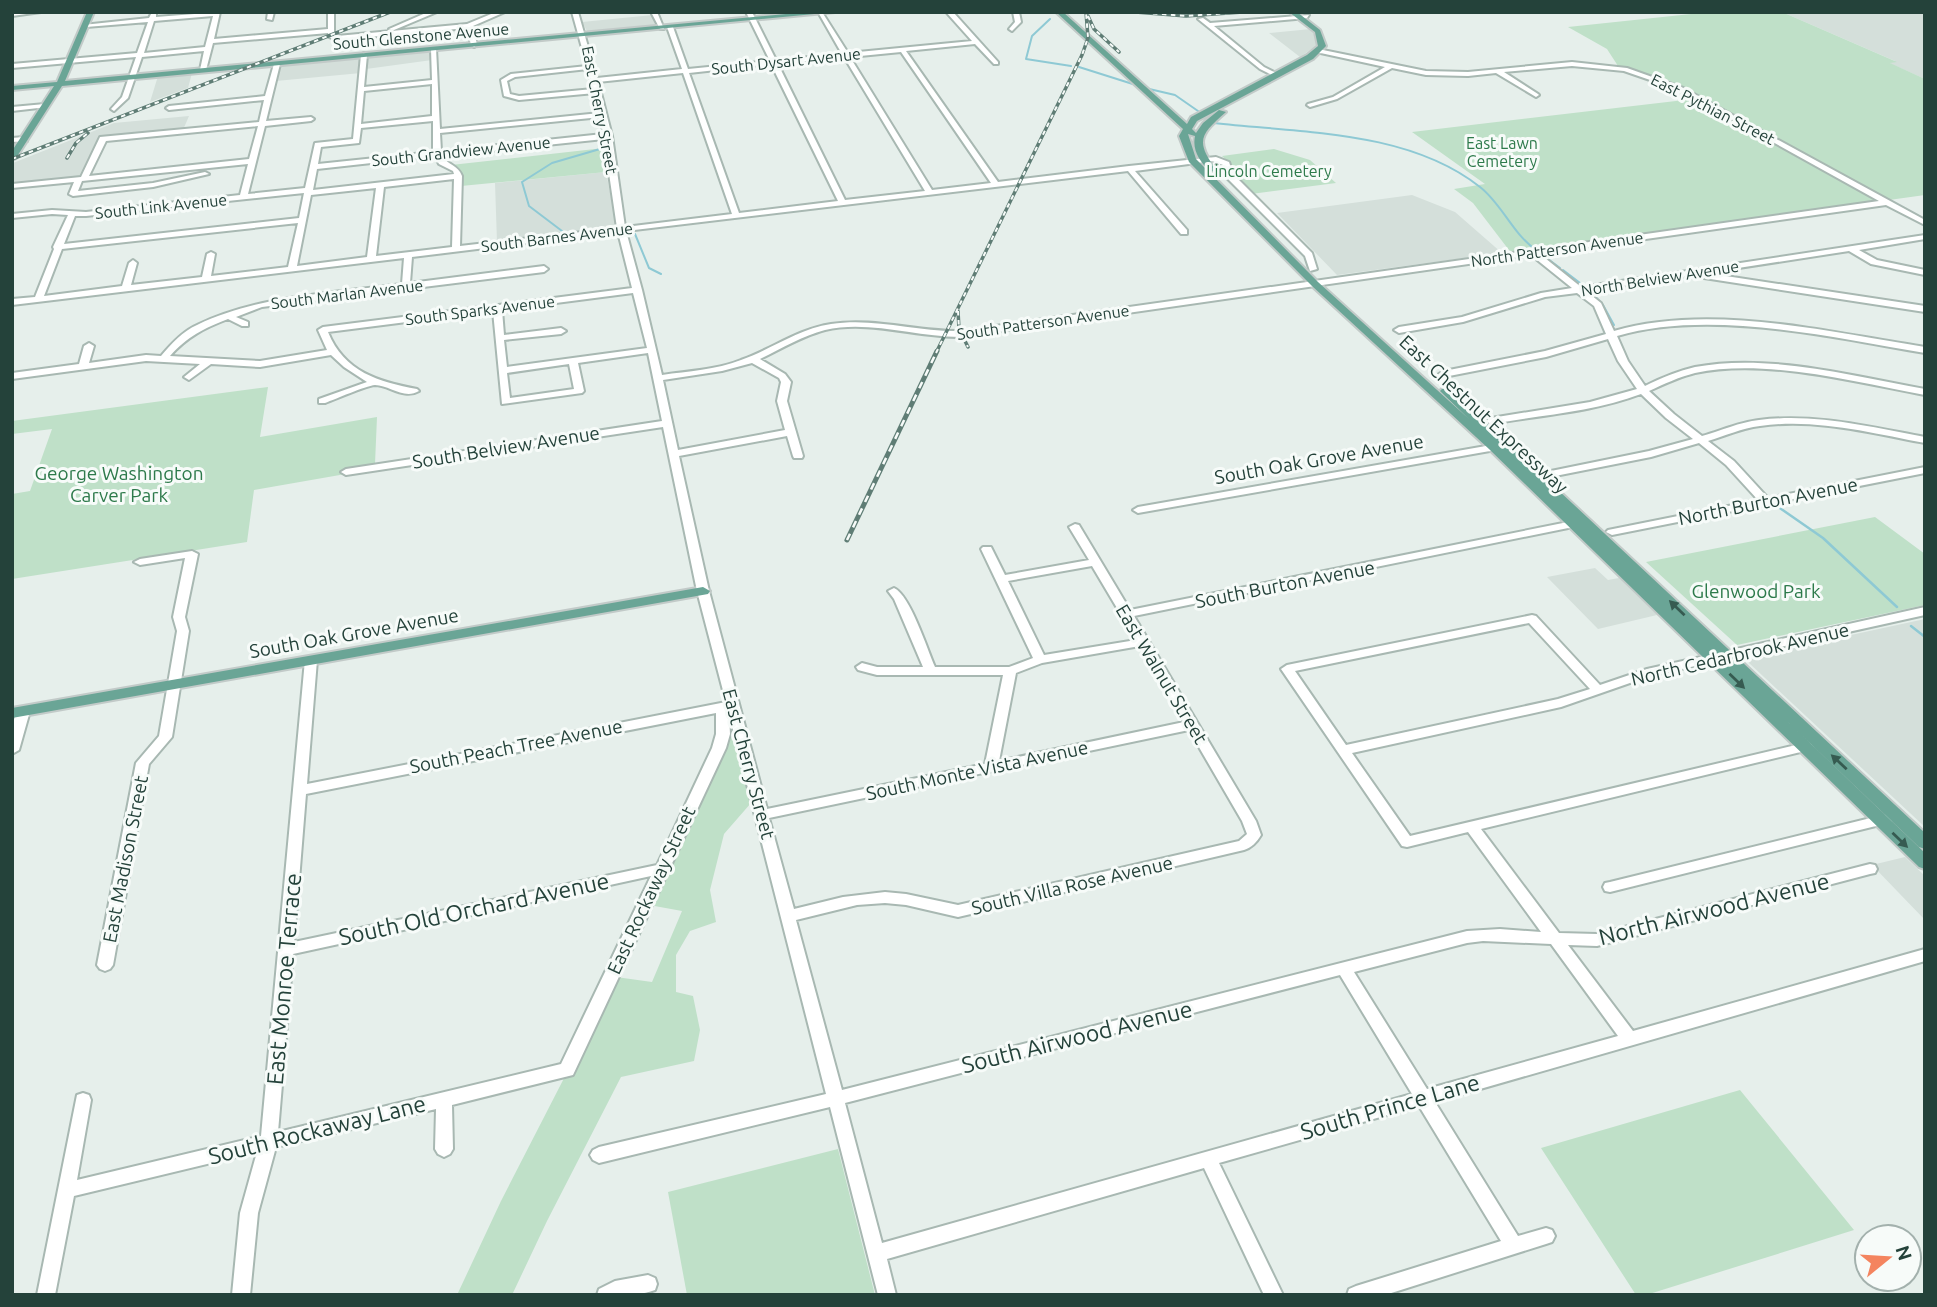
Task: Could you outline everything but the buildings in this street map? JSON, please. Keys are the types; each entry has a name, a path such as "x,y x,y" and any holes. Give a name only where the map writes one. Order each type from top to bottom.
{"main road":[{"path":"12,159 60,83 91,12"},
{"name":"South Glenstone Avenue","path":"12,88 666,28 751,16 832,12"},
{"path":"1059,12 1185,132 1198,141"},
{"path":"1197,160 1198,141 1204,125 1322,52 1331,39 1300,14"},
{"path":"1300,14 1321,34 1322,52"},
{"path":"1185,132 1194,119 1322,52"},
{"path":"1172,118 1194,119"},
{"name":"East Chestnut Expressway","path":"1185,132 1197,160 1320,283 1500,446 1812,745 1925,843"},
{"name":"East Chestnut Expressway","path":"1197,160 1313,269 1320,283"},
{"name":"South Oak Grove Avenue","path":"18,712 703,591"},
{"name":"East Chestnut Expressway","path":"1812,745 1880,820 1925,863"}],"street":[{"path":"12,15 38,12"},
{"path":"331,12 332,34"},
{"path":"380,34 434,12"},
{"path":"12,66 139,56 209,45 332,34 380,34 470,26 502,12"},
{"name":"East Cherry Street","path":"575,12 584,35 604,115 623,229 652,350 727,706 762,815 838,1098 887,1295"},
{"path":"654,12 666,28 684,71 736,215"},
{"path":"949,12 996,63"},
{"path":"1012,29 1018,22 1016,12"},
{"path":"86,25 152,16 216,13 203,70"},
{"path":"817,13 847,55 929,192"},
{"path":"1208,24 1300,14"},
{"path":"114,109 125,98 152,16"},
{"path":"751,16 842,202"},
{"path":"1201,19 1262,68 1276,75"},
{"path":"470,26 474,46"},
{"name":"South Dysart Avenue","path":"596,80 976,42"},
{"path":"434,49 437,154 442,162 456,170 458,176 456,249"},
{"path":"902,50 995,184"},
{"name":"East Pythian Street","path":"1322,52 1448,74 1572,64 1625,69 1681,89 1925,223"},
{"path":"292,268 318,145 356,141 364,55"},
{"path":"243,197 277,64"},
{"path":"1310,104 1335,98 1390,66"},
{"path":"592,67 513,75 504,80 507,96 519,98 598,91"},
{"path":"1497,71 1536,95"},
{"path":"362,89 435,82"},
{"path":"169,108 268,98"},
{"path":"12,109 45,106"},
{"path":"437,131 604,115"},
{"path":"358,126 437,118"},
{"path":"250,165 73,194 103,139 311,119"},
{"name":"South Grandview Avenue","path":"314,167 608,136"},
{"path":"12,140 24,139"},
{"path":"1101,171 1197,160"},
{"path":"12,186 250,165"},
{"path":"1129,168 1184,232"},
{"name":"South Barnes Avenue","path":"12,302 1101,171"},
{"name":"South Link Avenue","path":"12,216 52,212 72,214 458,176"},
{"path":"371,259 380,185"},
{"name":"North Patterson Avenue","path":"1228,296 1887,202"},
{"path":"38,299 72,214"},
{"path":"57,247 303,220"},
{"name":"North Belview Avenue","path":"1398,330 1463,319 1532,298 1583,289 1925,237"},
{"path":"1852,248 1874,262 1925,273"},
{"path":"1534,253 1583,289 1598,305 1613,332 1623,361 1643,390 1730,463 1766,502"},
{"path":"206,279 211,254"},
{"path":"406,286 408,255"},
{"path":"126,288 133,263"},
{"name":"South Marlan Avenue","path":"165,357 199,327 276,302 544,269"},
{"path":"1690,273 1925,309"},
{"name":"South Sparks Avenue","path":"332,352 323,330 638,290"},
{"name":"South Patterson Avenue","path":"658,378 726,368 753,359 806,332 844,324 881,325 945,335 1228,296"},
{"path":"497,307 505,402 579,391 573,362"},
{"path":"228,316 245,324"},
{"path":"1444,374 1546,355 1613,332 1656,325 1727,323 1822,332 1925,349"},
{"path":"501,338 561,331"},
{"path":"83,366 89,346"},
{"path":"502,371 652,350"},
{"path":"12,376 165,357 260,364 332,352 375,382 398,391 414,391"},
{"path":"753,359 782,376 786,382 782,401 799,456"},
{"path":"189,377 209,361"},
{"path":"1491,421 1643,390 1680,374 1734,367 1794,370 1925,392"},
{"path":"322,401 375,382"},
{"path":"1550,474 1651,454 1757,423 1798,420 1832,423 1925,440"},
{"name":"South Belview Avenue","path":"346,471 667,423"},
{"path":"674,454 790,432"},
{"name":"South Oak Grove Avenue","path":"1138,510 1500,446"},
{"name":"North Burton Avenue","path":"1612,532 1925,470"},
{"name":"South Burton Avenue","path":"1127,614 1443,553 1479,541 1581,523"},
{"name":"East Walnut Street","path":"1075,527 1250,821"},
{"path":"987,549 1040,660"},
{"path":"140,562 192,554"},
{"name":"East Madison Street","path":"105,965 143,764 164,737 183,631 179,617 192,554"},
{"path":"1002,579 1096,562"},
{"path":"894,591 930,670"},
{"name":"North Cedarbrook Avenue","path":"1343,750 1561,703 1637,676 1925,611"},
{"path":"1599,691 1532,619 1287,669 1407,842 1812,745"},
{"path":"862,667 877,671 1010,671 1040,660 1143,642"},
{"name":"East Monroe Terrace","path":"241,1295 249,1213 269,1141 310,660"},
{"path":"991,767 1010,671"},
{"name":"South Peach Tree Avenue","path":"300,790 727,706"},
{"name":"East Rockaway Street","path":"567,1070 719,748 727,706"},
{"path":"12,750 18,712"},
{"name":"South Monte Vista Avenue","path":"762,815 1192,725"},
{"path":"1610,887 1898,817"},
{"name":"South Villa Rose Avenue","path":"789,916 864,899 899,898 958,911 1244,845 1254,835 1250,821"},
{"path":"1472,827 1629,1038"},
{"name":"North Airwood Avenue","path":"1556,941 1597,940 1870,869"},
{"name":"South Old Orchard Avenue","path":"287,949 661,870"},
{"name":"South Airwood Avenue","path":"599,1155 1492,934 1543,936 1556,941"},
{"path":"1904,962 1925,955"},
{"name":"South Prince Lane","path":"877,1253 1904,962"},
{"path":"1345,970 1514,1246"},
{"name":"South Rockaway Lane","path":"67,1190 567,1070"},
{"path":"444,1100 444,1149"},
{"path":"46,1295 83,1101"},
{"path":"1208,1159 1274,1295"},
{"path":"1356,1295 1546,1236"},
{"path":"606,1295 615,1290 648,1284"}],"shaded area":[{"path":"1782,12 1925,12 1925,79 1889,63 1895,61"},
{"path":"653,15 656,27 588,33 582,22"},
{"path":"1311,29 1317,40 1316,46 1300,57 1269,33"},
{"path":"432,52 432,60 366,69 368,57"},
{"path":"361,59 361,73 276,81 281,65"},
{"path":"192,73 188,88 150,102 158,76"},
{"path":"189,116 183,130 102,138 79,178 12,185 13,163 114,123"},
{"path":"606,172 616,223 611,227 497,242 495,183"},
{"path":"1412,195 1455,212 1502,253 1337,275 1277,213"},
{"path":"1595,568 1608,580 1619,578 1657,615 1598,629 1547,577"},
{"path":"1925,619 1925,827 1749,663 1754,656"},
{"path":"1905,857 1925,876 1925,920 1872,865"}],"green space":[{"path":"1710,12 1782,12 1897,62 1890,63 1925,79 1925,195 1889,200 1666,79 1618,66 1607,49 1568,27"},
{"name":"East Lawn Cemetery","path":"1693,99 1877,201 1512,254 1473,203 1454,189 1485,184 1412,132"},
{"path":"604,148 606,172 461,186 460,171 451,165"},
{"name":"Lincoln Cemetery","path":"1274,149 1310,160 1336,183 1251,194 1234,175 1233,166 1222,156"},
{"name":"George Washington Carver Park","path":"268,387 260,437 377,417 375,464 357,472 254,490 247,542 12,579 12,494 30,491 52,429 12,434 12,421"},
{"name":"Glenwood Park","path":"1875,517 1925,554 1925,605 1737,645 1646,562"},
{"path":"736,735 751,803 724,834 710,890 716,922 690,931 676,955 676,992 693,996 700,1030 694,1061 621,1077 512,1295 457,1295 501,1201 616,977 652,982 682,911 649,905 727,737"},
{"path":"1740,1090 1853,1230 1646,1295 1636,1295 1541,1148"},
{"path":"838,1149 875,1295 687,1295 668,1192"}],"waterway":[{"path":"1050,19 1032,36 1026,59 1071,66"},
{"path":"1079,67 1139,86"},
{"path":"1145,88 1175,95 1198,111"},
{"path":"1214,123 1353,137 1420,154 1451,168 1480,187 1536,250"},
{"path":"562,231 529,206 522,182 552,163 600,149"},
{"path":"635,234 649,268 661,274"},
{"path":"1544,256 1560,268"},
{"path":"1563,270 1584,286"},
{"path":"1590,291 1603,305 1614,325"},
{"path":"1626,357 1633,369"},
{"path":"1650,391 1663,404"},
{"path":"1710,442 1732,460"},
{"path":"1737,464 1761,490"},
{"path":"1774,504 1823,538 1897,607"},
{"path":"1911,626 1925,637"}],"railway":[{"path":"12,159 390,12"},
{"path":"936,353 1082,55 1088,38 1086,12"},
{"path":"1135,12 1186,16 1243,12"},
{"path":"1088,16 1094,29 1119,52"},
{"path":"67,158 76,143 88,133"},
{"path":"958,311 959,329 968,347"},
{"path":"847,540 937,351"}]}
